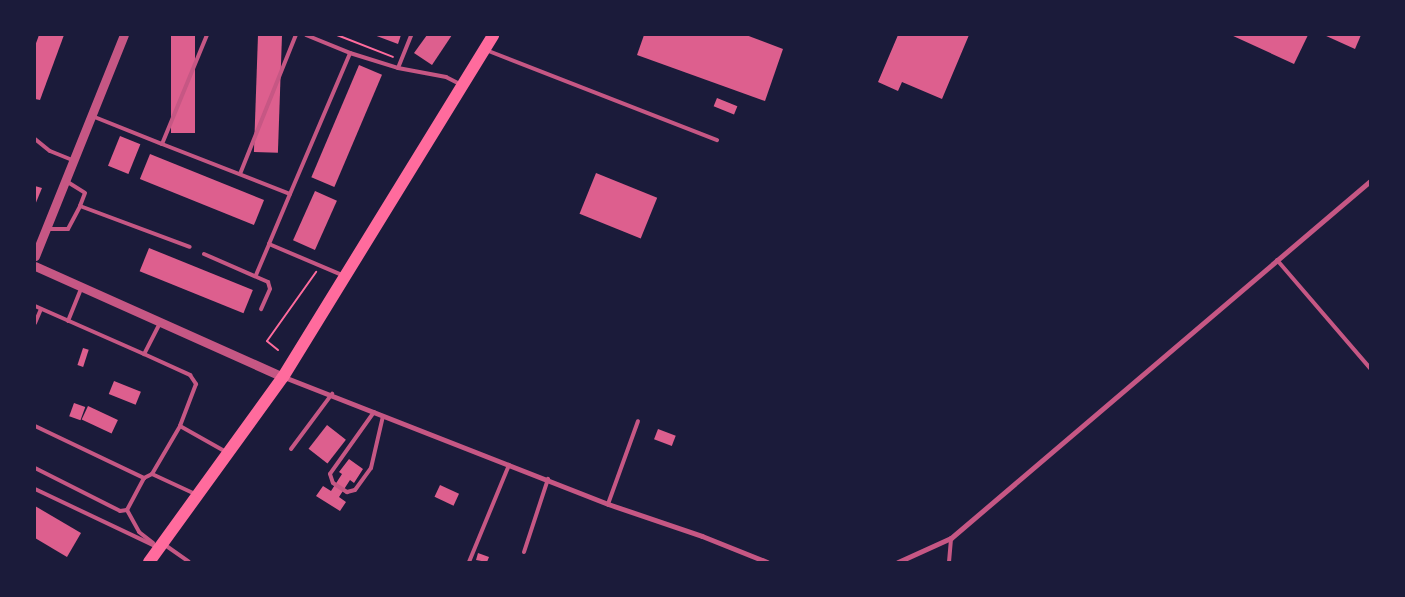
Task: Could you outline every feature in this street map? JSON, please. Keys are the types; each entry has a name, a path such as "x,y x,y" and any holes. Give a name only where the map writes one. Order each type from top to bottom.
{"highway":[{"path":"148,562 283,377 493,35"}],"street":[{"path":"35,256 124,35"},
{"path":"898,562 951,538 1370,181"},
{"path":"35,266 161,320 283,377 332,394 382,416 548,479 608,504 702,536 767,562"}],"lane":[{"path":"162,144 207,35"},
{"path":"240,174 296,35"},
{"path":"306,35 350,53 398,68 446,77 463,85"},
{"path":"398,68 411,35"},
{"path":"484,50 717,140"},
{"path":"256,275 350,53"},
{"path":"92,116 290,194"},
{"path":"35,139 50,151 74,161"},
{"path":"46,228 68,229 80,206 85,193 66,181"},
{"path":"80,206 190,247"},
{"path":"270,244 344,276"},
{"path":"204,254 265,279 270,285 261,309"},
{"path":"1277,260 1370,368"},
{"path":"68,321 82,286"},
{"path":"35,306 190,375 196,384 180,426 152,474 144,478 128,510"},
{"path":"35,323 41,309"},
{"path":"144,354 161,320"},
{"path":"291,449 332,394"},
{"path":"374,412 330,474 333,483 348,492 355,490 371,468 382,416"},
{"path":"608,504 638,421"},
{"path":"35,426 144,478"},
{"path":"180,426 228,453"},
{"path":"469,562 509,464"},
{"path":"35,468 120,511 128,510"},
{"path":"152,474 198,495"},
{"path":"524,552 548,479"},
{"path":"35,489 161,546"},
{"path":"128,510 139,532 190,562"},
{"path":"949,562 951,538"}],"path":[{"path":"338,35 395,58"},
{"path":"278,350 267,341 320,265"}],"building":[{"path":"39,35 64,35 40,100 35,99 35,46"},
{"path":"171,35 195,35 195,133 171,133"},
{"path":"258,35 282,36 278,153 254,152"},
{"path":"374,35 401,35 398,44"},
{"path":"427,35 452,35 432,65 414,53"},
{"path":"644,35 746,35 783,49 765,101 637,55"},
{"path":"898,35 969,35 942,99 902,82 898,91 878,82"},
{"path":"1231,35 1308,35 1294,64"},
{"path":"1324,35 1361,35 1355,49"},
{"path":"359,65 382,75 334,187 311,177"},
{"path":"717,98 737,106 734,115 714,106"},
{"path":"120,136 140,144 128,174 108,166"},
{"path":"150,154 264,200 254,225 140,179"},
{"path":"596,173 657,198 641,239 580,214"},
{"path":"35,186 42,188 35,205"},
{"path":"315,191 337,201 315,250 293,240"},
{"path":"149,248 253,290 243,313 140,271"},
{"path":"83,348 89,350 83,367 77,365"},
{"path":"114,381 141,392 136,405 109,394"},
{"path":"74,403 85,407 80,420 69,416"},
{"path":"88,406 118,420 112,434 82,420"},
{"path":"327,425 346,440 327,463 309,449"},
{"path":"658,429 676,436 672,446 654,439"},
{"path":"349,459 363,469 354,483 350,480 339,497 346,502 340,511 316,496 323,486 331,491 342,474 339,472"},
{"path":"440,485 459,494 454,506 435,497"},
{"path":"35,506 81,533 67,557 35,538"},
{"path":"478,553 489,557 487,562 476,560"}]}
